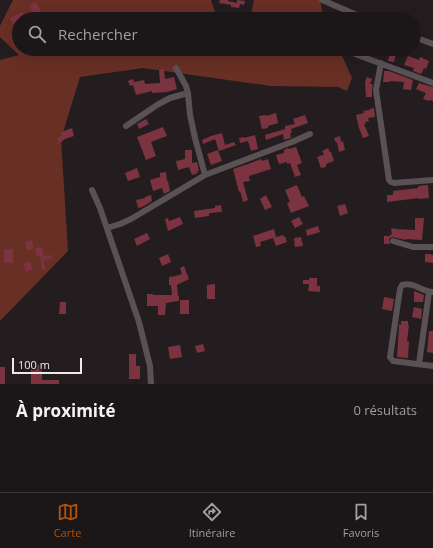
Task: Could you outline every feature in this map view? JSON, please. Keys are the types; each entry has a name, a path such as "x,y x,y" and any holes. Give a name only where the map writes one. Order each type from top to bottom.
{"street":[{"path":"322,0 350,12"},
{"path":"421,40 433,44"},
{"path":"361,56 433,82"},
{"path":"381,64 376,90 389,180 394,183 433,180"},
{"path":"176,68 182,77 188,92 190,115 205,175"},
{"path":"126,126 157,105 170,98 188,92"},
{"path":"107,228 131,219 205,175 310,134"},
{"path":"92,190 100,208 139,322 150,366 151,384"},
{"path":"393,241 413,247 433,247"},
{"path":"419,364 431,292 411,284 406,284 402,285 400,289 390,357 393,361 433,366"}],"shaded area":[{"path":"13,0 211,0 215,12 12,12 12,48 0,37 0,26"},
{"path":"254,0 320,0 323,12 252,12"},
{"path":"15,56 342,56 352,78 347,91 338,87 271,86 143,68 80,77 61,139 68,251 0,321 0,60"}],"building":[{"path":"220,0 228,0 237,3 237,0 245,1 244,5 240,4 239,8 219,3"},
{"path":"36,2 41,11 32,12 29,5"},
{"path":"389,56 395,56 394,62 388,61"},
{"path":"408,56 419,60 420,57 429,61 426,69 424,68 421,74 413,71 414,68 404,65"},
{"path":"164,69 165,79 174,77 177,89 167,92 152,93 152,91 136,95 133,85 130,86 128,81 133,79 134,82 144,80 145,84 160,83 159,70"},
{"path":"384,71 389,71 413,80 411,90 403,89 404,82 383,82"},
{"path":"367,77 372,79 370,84 373,84 372,97 366,97 365,82"},
{"path":"419,83 433,87 433,101 423,99 426,93 416,89"},
{"path":"374,108 375,117 368,118 369,121 365,122 366,124 364,124 369,136 363,138 356,115"},
{"path":"276,113 278,123 262,129 259,116 266,116"},
{"path":"305,115 308,123 291,129 291,138 284,140 283,134 266,140 265,135 285,129 285,126 295,124 293,119"},
{"path":"146,119 149,124 139,129 137,124"},
{"path":"163,127 167,136 151,142 156,156 146,160 137,137"},
{"path":"72,128 74,136 65,139 60,143 57,139 62,135 61,132"},
{"path":"222,133 225,145 234,142 236,145 219,151 215,139 203,144 202,140"},
{"path":"255,135 258,149 251,151 248,141 240,143 239,138"},
{"path":"340,136 345,150 339,152 337,142 336,143 334,138"},
{"path":"296,147 302,163 297,165 301,175 295,177 290,163 287,164 287,162 279,164 276,155 284,153 284,150 288,148"},
{"path":"328,148 334,161 326,164 326,167 321,168 317,157 323,155 324,154 322,151"},
{"path":"185,150 192,150 192,163 197,162 198,173 192,175 189,167 178,170 176,161 185,159"},
{"path":"218,150 222,161 211,165 207,154"},
{"path":"261,159 262,161 268,159 271,169 249,176 250,181 243,182 248,200 243,202 233,169"},
{"path":"137,168 140,177 128,181 125,173"},
{"path":"166,172 170,191 164,194 162,188 153,191 150,180 160,177 160,173"},
{"path":"297,185 302,197 304,196 309,206 291,213 287,203 290,202 285,190"},
{"path":"428,185 429,198 387,202 387,195 393,195 393,191 418,188 418,186"},
{"path":"151,195 152,201 138,208 136,200"},
{"path":"266,195 272,207 265,210 260,199"},
{"path":"345,204 348,213 340,216 337,206"},
{"path":"221,205 222,212 209,213 209,216 195,218 194,211 215,208 215,206"},
{"path":"180,217 183,224 168,231 165,219 168,218 169,221"},
{"path":"299,217 303,224 295,228 291,221"},
{"path":"415,218 424,218 422,240 406,240 392,237 389,239 390,244 384,244 384,236 390,236 392,234 391,229 415,230"},
{"path":"318,226 320,232 307,236 306,230"},
{"path":"274,229 276,237 260,242 261,246 256,247 253,236"},
{"path":"147,233 150,239 137,246 134,239"},
{"path":"283,235 284,237 285,236 287,242 276,246 273,238"},
{"path":"301,237 303,246 295,247 294,238"},
{"path":"32,240 34,249 27,250 25,242"},
{"path":"42,247 44,256 52,255 53,259 44,260 45,270 42,270 40,256 37,256 35,248"},
{"path":"4,249 13,249 13,263 4,263"},
{"path":"168,254 171,262 162,266 159,258"},
{"path":"425,254 433,255 433,263 425,262"},
{"path":"30,261 33,270 26,272 23,263"},
{"path":"184,266 189,279 177,285 179,301 166,303 165,315 158,315 158,306 147,306 147,294 172,295 171,285 169,285 169,277 182,274 180,268"},
{"path":"309,278 317,278 317,286 320,286 320,292 308,291 309,284 303,284 303,280 309,280"},
{"path":"215,284 215,299 207,299 207,285"},
{"path":"414,291 424,295 423,302 414,302"},
{"path":"384,297 394,299 392,311 382,309"},
{"path":"180,300 189,300 189,314 180,314"},
{"path":"60,302 66,302 66,314 59,314"},
{"path":"414,307 422,309 421,319 412,317"},
{"path":"401,321 408,321 409,325 407,341 409,341 408,358 397,357 399,324 401,325"},
{"path":"429,331 433,331 433,353 427,352"},
{"path":"203,344 205,351 197,353 195,346"},
{"path":"180,345 182,357 170,359 168,347"},
{"path":"129,354 136,354 136,366 140,366 140,379 129,379"},
{"path":"31,365 42,365 42,380 59,380 59,384 31,384"},
{"path":"0,367 5,367 5,384 0,384"}]}
